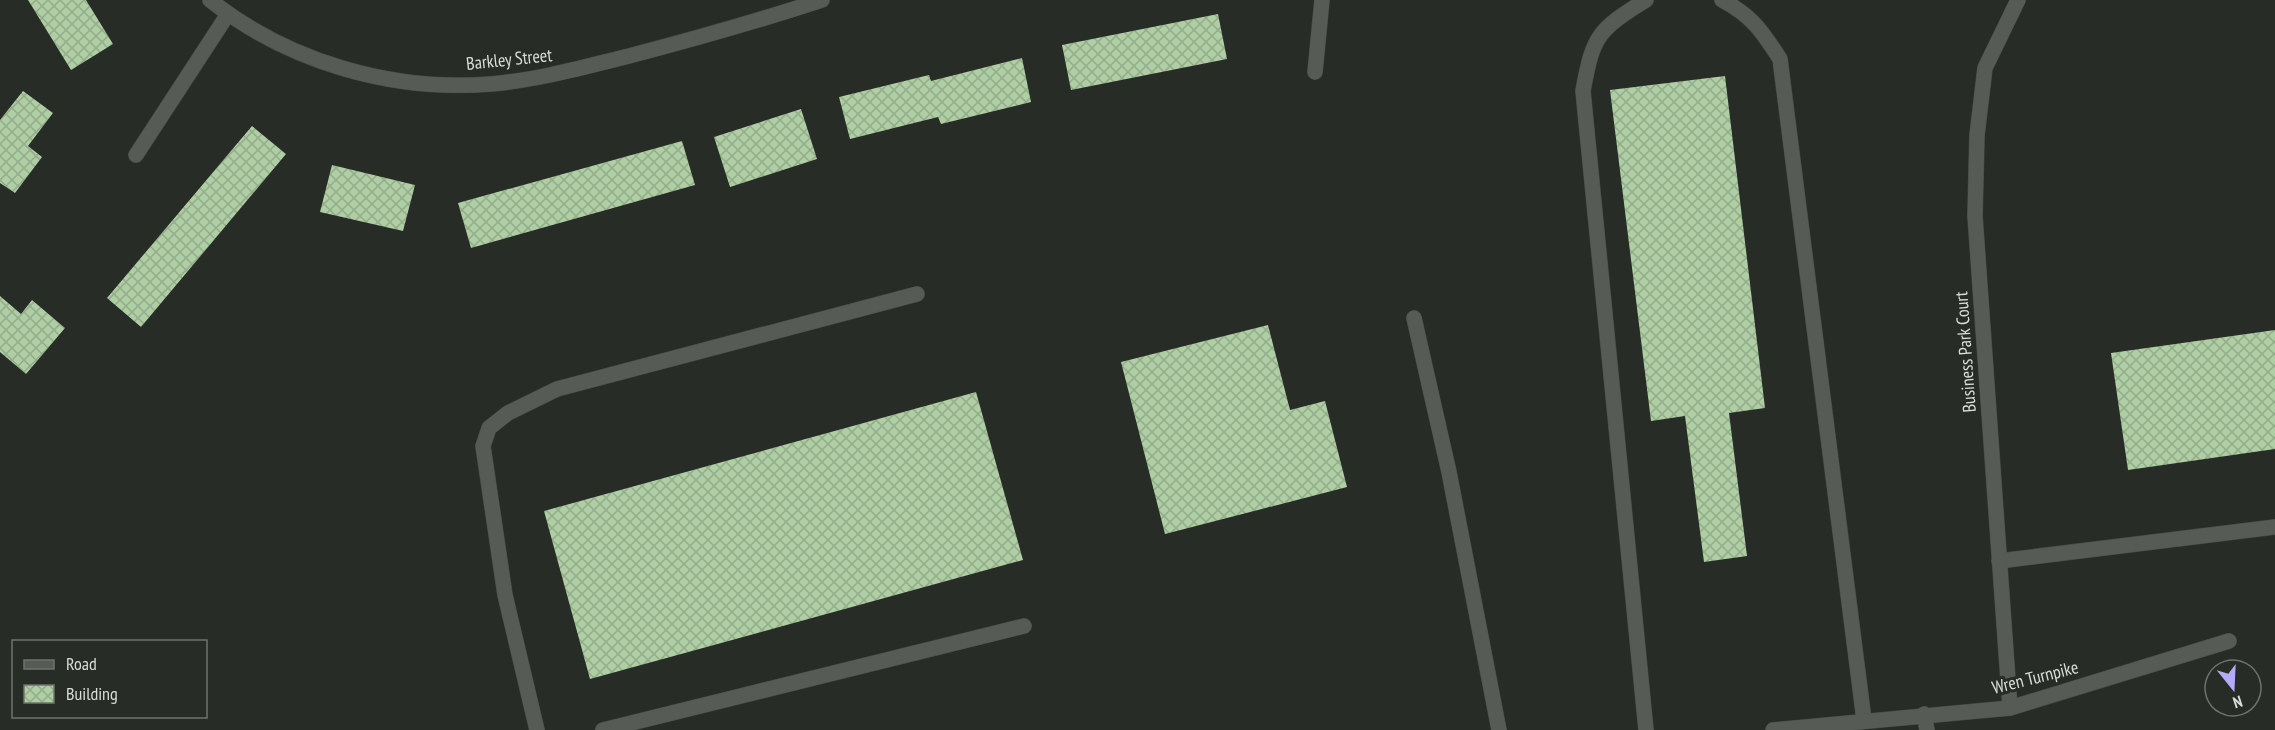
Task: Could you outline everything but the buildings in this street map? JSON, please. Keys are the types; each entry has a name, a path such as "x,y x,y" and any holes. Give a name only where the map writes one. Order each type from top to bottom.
{"street":[{"name":"Barkley Street","path":"210,0 267,38 319,62 375,77 433,84 490,84 548,76 638,54 816,1"},
{"path":"1315,72 1322,0"},
{"path":"1646,0 1609,23 1590,51 1583,91 1646,730"},
{"path":"1722,0 1742,10 1758,25 1780,59 1864,720"},
{"name":"Business Park Court","path":"2010,708 1975,216 1977,146 1985,68 2018,0"},
{"path":"136,155 228,14"},
{"path":"537,730 505,595 483,446 489,428 508,413 557,389 917,294"},
{"path":"1414,318 1449,472 1499,730"},
{"path":"2000,561 2275,527"},
{"path":"603,730 1024,626"},
{"name":"Wren Turnpike","path":"1773,730 1924,714 2010,708 2229,641"},
{"path":"1924,714 1927,730"}]}
